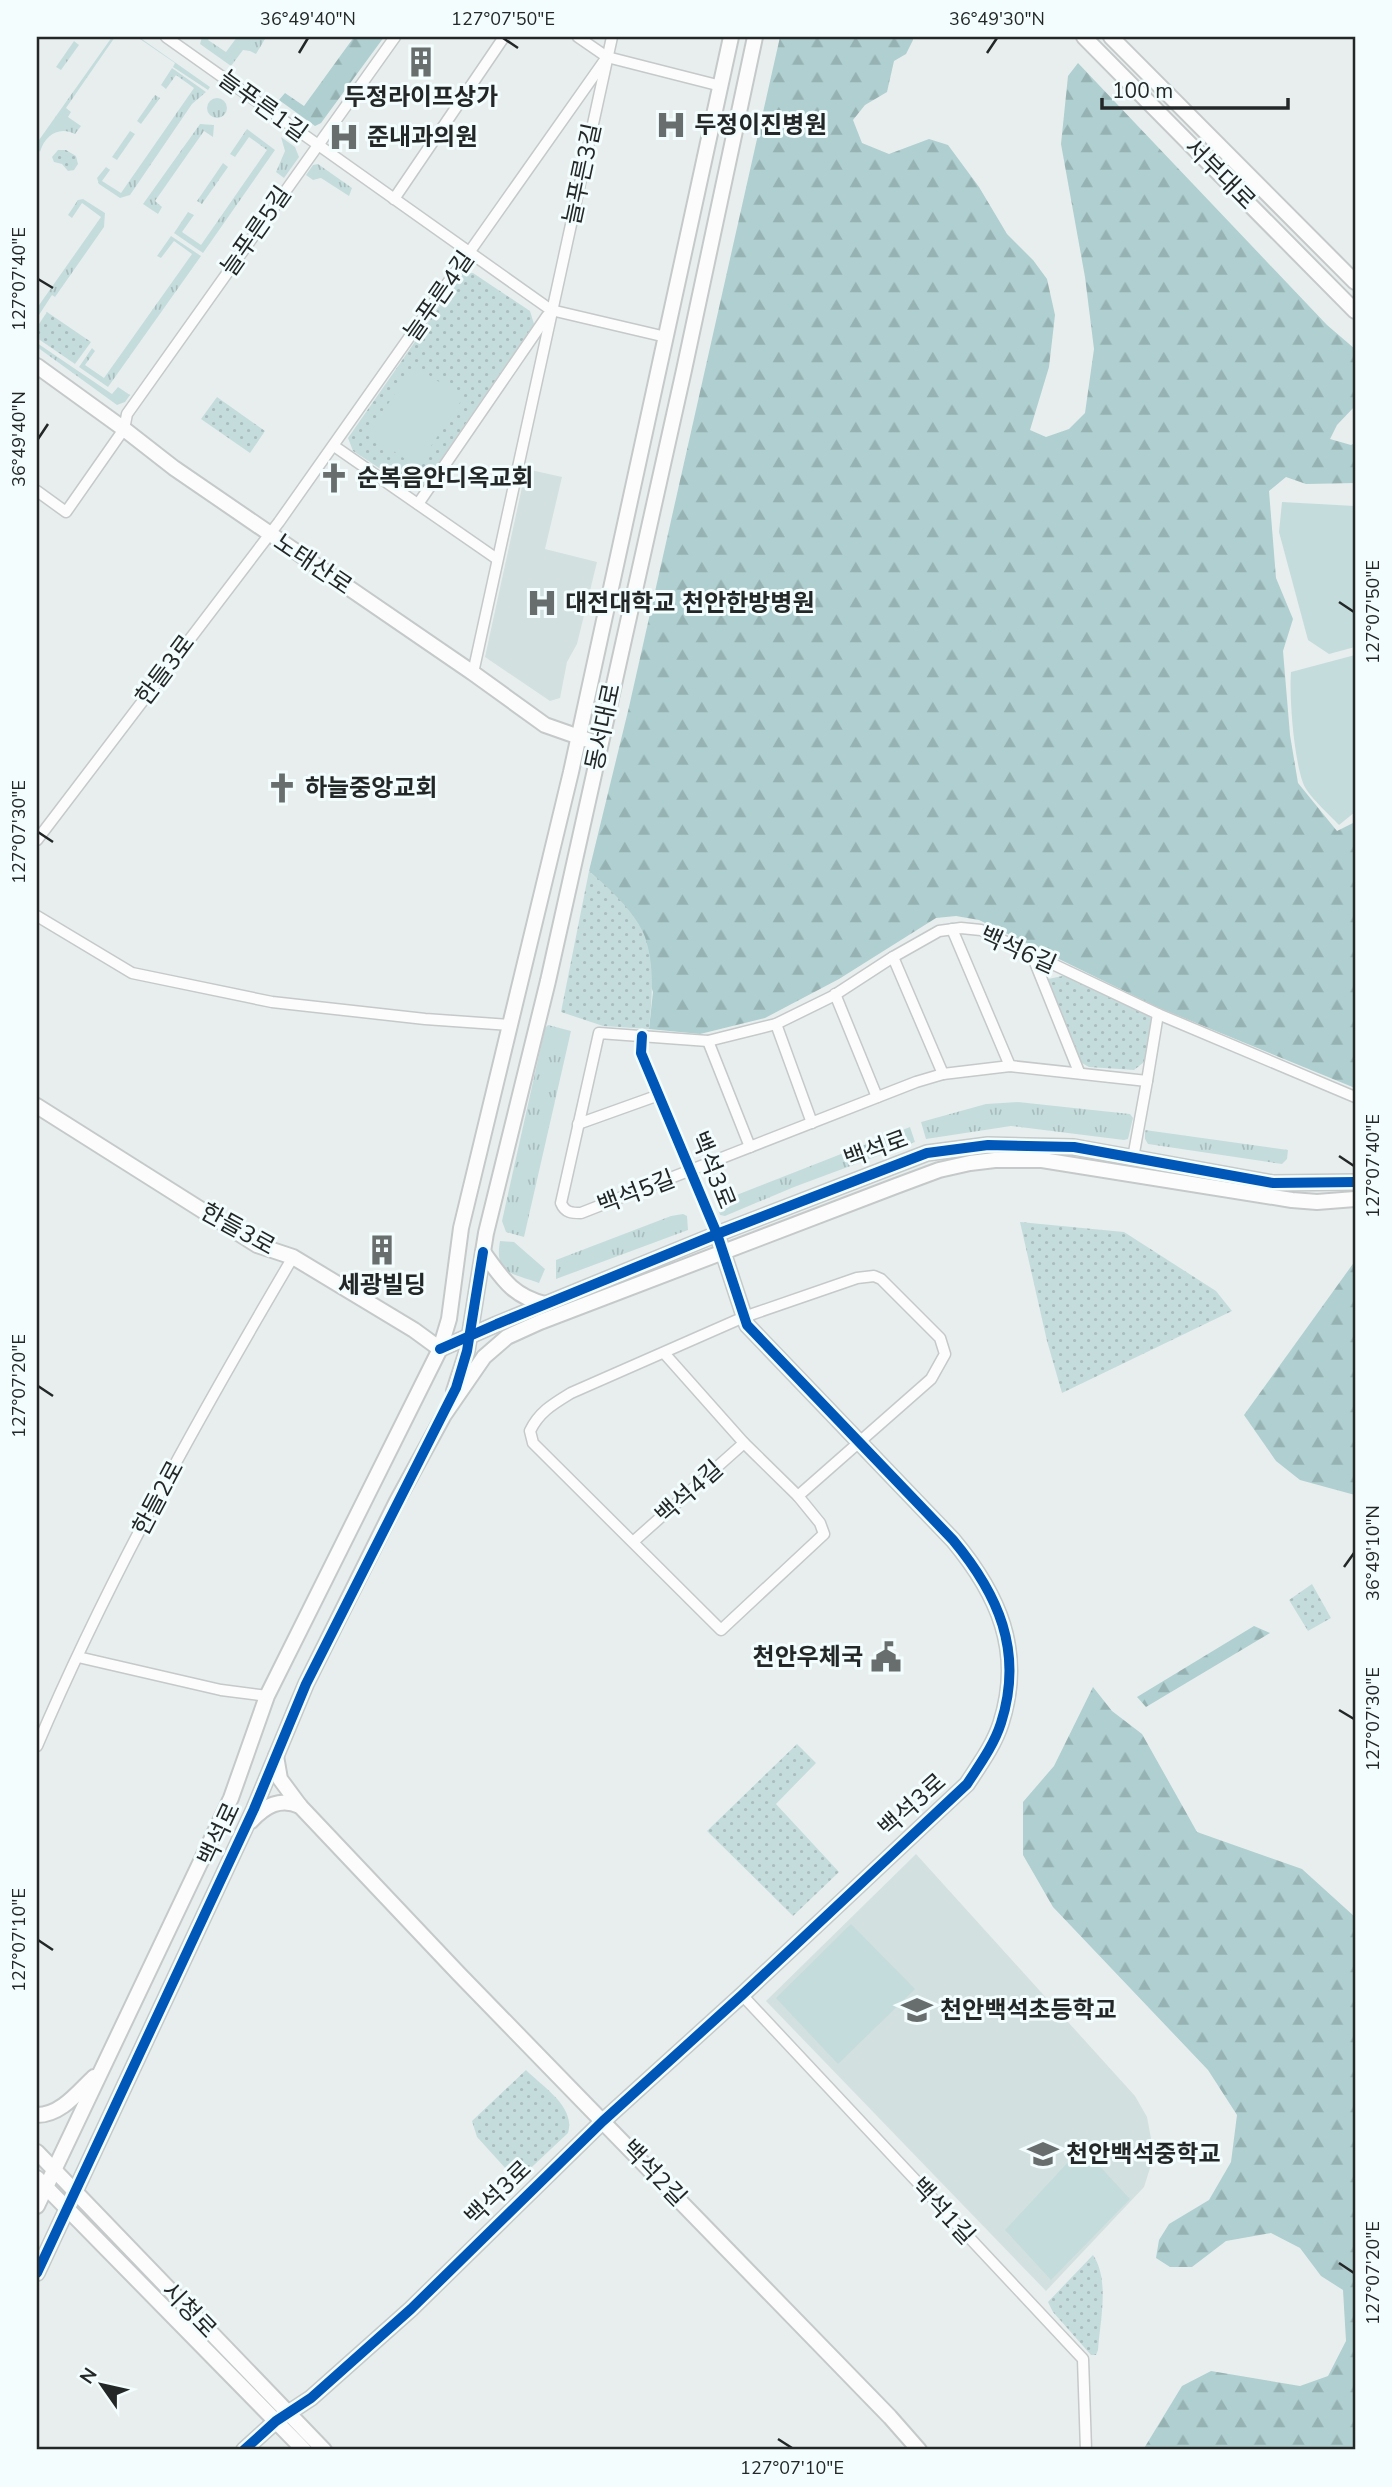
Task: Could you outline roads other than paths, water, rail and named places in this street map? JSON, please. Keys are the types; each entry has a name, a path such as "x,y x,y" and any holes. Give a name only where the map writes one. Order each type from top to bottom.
{"main road":[{"name":"동서대로","path":"440,1349 449,1319 461,1228 571,772 731,37"},
{"name":"동서대로","path":"444,1415 456,1388 468,1344 483,1252 548,981 755,37"},
{"name":"서부대로","path":"1084,37 1355,312"},
{"name":"서부대로","path":"1111,37 1355,282"},
{"name":"노태산로","path":"37,366 174,468 545,726 599,744"},
{"name":"한들3로","path":"37,1106 257,1245 293,1257 414,1330 440,1349"},
{"name":"백석로","path":"37,2206 41,2182 54,2169 231,1798 267,1696 440,1349 468,1344 545,1304 927,1153 1000,1145 1074,1147 1273,1183 1355,1182"},
{"name":"백석로","path":"37,2273 245,1827 312,1672 397,1501 444,1415 484,1357 507,1337 939,1170 995,1160 1042,1160 1292,1200 1317,1202 1355,1199"},
{"name":"백석3로","path":"244,2450 276,2421 311,2398 411,2309 603,2121 967,1784 1001,1723 1006,1703 1009,1658 1005,1632 994,1598 975,1567 953,1540 747,1325 717,1234"},
{"path":"483,1252 516,1293 528,1300 545,1304"},
{"path":"468,1344 507,1337"},
{"name":"백석2길","path":"276,1755 280,1779 300,1806 919,2450"},
{"path":"245,1827 273,1803 291,1802 300,1806"},
{"path":"37,2115 63,2106 102,2068"},
{"path":"37,2152 54,2169"},
{"name":"시청로","path":"54,2169 324,2450"},
{"name":"시청로","path":"41,2182 304,2450"}],"street":[{"name":"늘푸른1길","path":"166,37 551,310 666,337"},
{"name":"늘푸른5길","path":"37,491 66,512 124,429 127,414 395,37"},
{"path":"394,199 504,37"},
{"path":"578,37 607,57 720,86"},
{"name":"늘푸른3길","path":"472,673 612,37"},
{"name":"늘푸른4길","path":"268,534 334,446 607,57"},
{"name":"늘푸른3길","path":"418,504 551,310"},
{"path":"334,446 497,559"},
{"name":"한들3로","path":"37,840 268,534"},
{"path":"37,916 132,973 272,1002 425,1019 510,1025"},
{"path":"952,929 1010,1066"},
{"name":"백석6길","path":"599,1033 708,1041 776,1024 835,995 892,957 939,931 981,930 1158,1014 1355,1097"},
{"path":"1032,955 1079,1072"},
{"path":"892,957 943,1074"},
{"path":"835,995 877,1097"},
{"path":"1133,1158 1158,1014"},
{"path":"776,1024 813,1123"},
{"name":"백석5길","path":"599,1033 561,1203 569,1212 581,1213 877,1097 943,1074 1010,1066 1147,1081"},
{"name":"백석3로","path":"642,1037 641,1053 717,1234"},
{"path":"708,1041 750,1147"},
{"path":"579,1124 659,1095"},
{"name":"한들2로","path":"37,1746 78,1657 213,1396 293,1257"},
{"path":"664,1353 744,1443 798,1496 820,1523 824,1534 722,1630 533,1443 530,1432 536,1418 560,1399 664,1353 744,1318 857,1278 874,1276 881,1279 940,1338 945,1354 931,1379 798,1496"},
{"name":"백석4길","path":"634,1541 744,1443"},
{"path":"78,1657 221,1690 267,1696"},
{"name":"백석1길","path":"742,1995 1083,2359 1086,2450"}],"place":[{"name":"두정라이프상가","path":"421,62"},
{"name":"두정이진병원","path":"671,125"},
{"name":"준내과의원","path":"344,137"},
{"name":"순복음안디옥교회","path":"334,478"},
{"name":"대전대학교 천안한방병원","path":"542,603"},
{"name":"하늘중앙교회","path":"282,788"},
{"name":"세광빌딩","path":"382,1250"},
{"name":"천안우체국","path":"886,1657"},
{"name":"천안백석초등학교","path":"917,2010"},
{"name":"천안백석중학교","path":"1043,2154"}]}
